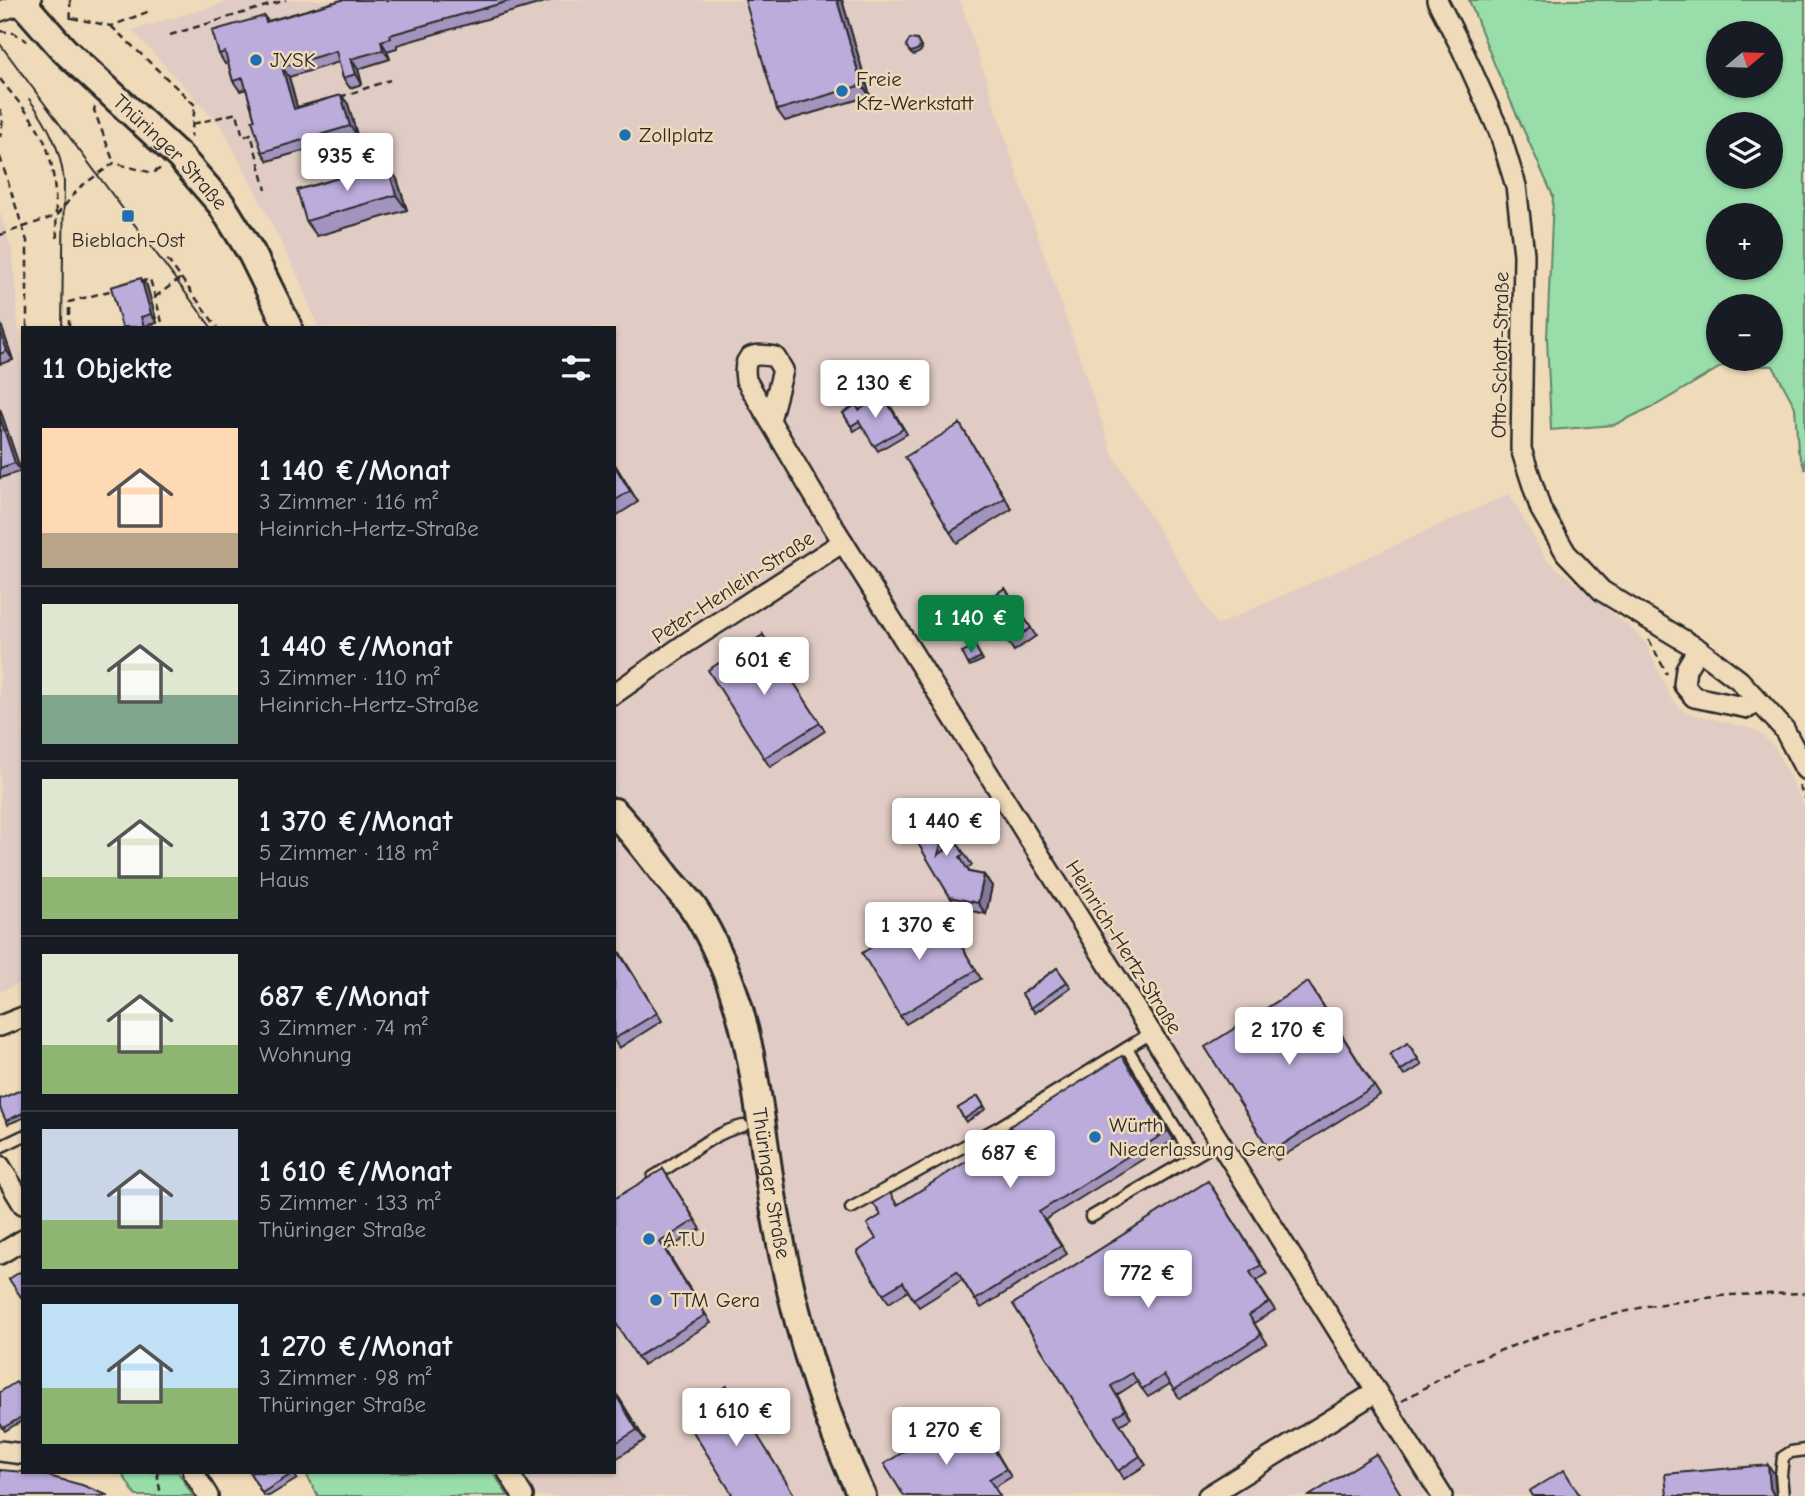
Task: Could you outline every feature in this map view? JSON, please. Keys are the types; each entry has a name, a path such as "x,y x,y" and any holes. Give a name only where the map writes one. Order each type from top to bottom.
{"main road":[{"name":"Thüringer Straße","path":"18,4 180,157 221,205 252,254 288,326"},
{"name":"Thüringer Straße","path":"616,814 631,829 669,879 707,971 752,1125 775,1212 790,1289 816,1381 826,1412 862,1496"},
{"name":"Thüringer Straße","path":"752,1125 757,1213 784,1336 814,1428 844,1496"}],"street":[{"name":"Otto-Schott-Straße","path":"1437,0 1499,131 1516,186 1524,254 1521,449 1541,510 1566,553 1602,591 1698,649 1739,680 1784,729 1801,775"},
{"name":"Heinrich-Hertz-Straße","path":"770,420 843,542 1442,1496"},
{"name":"Peter-Henlein-Straße","path":"616,693 685,644 843,542"},
{"path":"1698,649 1686,669 1684,685 1694,697 1748,708 1757,700"},
{"path":"0,1026 21,1018"},
{"path":"0,1166 21,1201"},
{"path":"0,1254 21,1241"},
{"path":"1208,1496 1376,1392"},
{"path":"0,1451 21,1454"},
{"path":"194,1474 208,1496"},
{"path":"509,1474 523,1496"}],"lane":[{"path":"851,1209 999,1127 1151,1033"},
{"path":"1127,1048 1194,1157"},
{"path":"650,1180 716,1136 730,1129 752,1125"},
{"path":"0,1147 21,1137"},
{"path":"1091,1217 1219,1142"},
{"path":"1783,1496 1783,1457 1791,1452 1805,1450"}],"path":[{"path":"70,0 72,19 111,26 150,11"},
{"path":"170,35 286,0"},
{"path":"0,235 56,216 80,187 114,163 153,173 180,157 191,141 195,104 111,26"},
{"path":"0,79 36,127 48,149 57,238"},
{"path":"337,97 390,80"},
{"path":"101,85 94,110 114,163"},
{"path":"0,109 0,137"},
{"path":"192,124 237,113 243,137 251,134 266,190"},
{"path":"0,156 27,241 27,326"},
{"path":"166,258 216,326"},
{"path":"155,297 181,278"},
{"path":"139,283 150,279 162,322"},
{"path":"69,326 69,302 116,289"},
{"path":"1644,631 1671,683"},
{"path":"1801,775 1805,798"},
{"path":"1387,1410 1469,1362 1558,1329 1647,1306 1729,1295 1805,1293"},
{"path":"157,1474 161,1496"}],"shaded area":[{"path":"234,0 960,0 1113,455 1217,625 1509,494 1546,559 1634,631 1646,644 1672,700 1686,712 1756,730 1774,746 1805,808 1805,1496 508,1496 494,1474 616,1474 616,326 318,326 297,274 224,130 132,30"},
{"path":"0,212 13,255 21,364 21,982 0,992"}],"green space":[{"path":"1469,0 1805,0 1805,470 1798,450 1795,407 1776,371 1783,371 1783,294 1706,294 1706,371 1714,371 1658,404 1614,425 1551,430 1547,338 1553,196"},
{"path":"122,1474 179,1474 193,1496 136,1496"},
{"path":"306,1474 494,1474 508,1496 318,1496"}],"building":[{"path":"342,0 513,0 390,35 391,38 381,41 383,50 351,59 356,74 343,78 336,51 282,67 294,109 341,95 350,126 262,152 243,78 233,81 225,52 219,54 212,31 264,16 266,22"},
{"path":"745,0 837,0 862,85 777,110"},
{"path":"910,39 917,40 919,49 909,51 906,45"},
{"path":"387,164 396,195 306,221 297,190"},
{"path":"141,278 151,314 141,317 144,326 122,326 111,287"},
{"path":"0,331 7,351 0,354"},
{"path":"883,395 903,429 874,446 859,421 851,426 843,413 856,405 859,410"},
{"path":"0,418 15,463 0,468"},
{"path":"960,424 1005,498 950,532 905,457"},
{"path":"616,468 630,491 616,500"},
{"path":"1005,588 1031,628 1008,643 983,603"},
{"path":"763,635 820,723 764,758 708,670"},
{"path":"975,646 981,657 968,664 962,652"},
{"path":"919,808 948,815 938,855 957,843 964,854 960,857 969,872 984,875 978,903 950,897 913,835"},
{"path":"937,907 976,970 900,1016 862,953"},
{"path":"616,948 657,1013 616,1038"},
{"path":"1057,968 1067,982 1031,1008 1022,994"},
{"path":"1308,982 1374,1086 1271,1152 1205,1047"},
{"path":"1408,1043 1418,1059 1400,1071 1390,1054"},
{"path":"1122,1056 1168,1131 1039,1212 1061,1246 975,1300 957,1271 913,1299 903,1282 883,1294 857,1252 876,1239 867,1224 881,1215 873,1203 890,1193 897,1205 1013,1132 1010,1126"},
{"path":"21,1090 21,1114 6,1121 0,1108 0,1099"},
{"path":"978,1096 984,1106 964,1119 958,1108"},
{"path":"663,1169 695,1220 660,1242 705,1315 637,1357 616,1323 616,1198"},
{"path":"1208,1181 1261,1265 1250,1272 1269,1302 1249,1315 1261,1335 1174,1390 1164,1375 1142,1389 1132,1373 1111,1386 1125,1410 1115,1416 1140,1456 1118,1471 1013,1304"},
{"path":"21,1271 21,1297 9,1279"},
{"path":"16,1382 21,1389 21,1417 3,1428 0,1423 0,1392"},
{"path":"727,1386 795,1496 729,1496 732,1494 682,1414"},
{"path":"616,1395 637,1430 616,1443"},
{"path":"953,1421 972,1450 988,1440 1006,1469 989,1479 1000,1496 904,1496 884,1464"},
{"path":"1376,1454 1402,1496 1309,1496"},
{"path":"1768,1465 1770,1488 1774,1496 1667,1496 1665,1474"},
{"path":"0,1470 41,1474 82,1485 109,1496 0,1496"},
{"path":"1564,1470 1580,1496 1532,1496 1529,1491"},
{"path":"251,1474 291,1474 262,1493"}],"tram line":[{"path":"0,44 210,326"},
{"path":"29,99 53,138 64,182 62,326"}],"place":[{"name":"JYSK","path":"256,60"},
{"name":"Freie Kfz-Werkstatt","path":"842,91"},
{"name":"Zollplatz","path":"625,135"},
{"name":"Bieblach-Ost","path":"128,216"},
{"name":"Würth Niederlassung Gera","path":"1095,1137"},
{"name":"A.T.U","path":"649,1239"},
{"name":"TTM Gera","path":"656,1300"}]}
